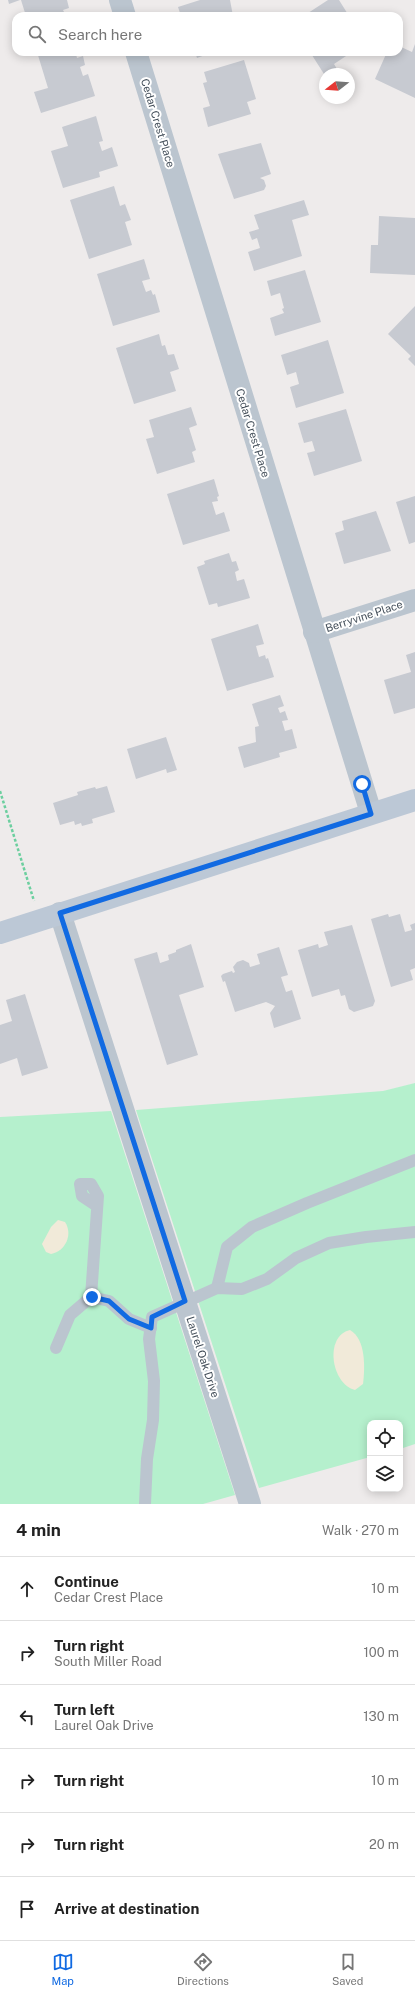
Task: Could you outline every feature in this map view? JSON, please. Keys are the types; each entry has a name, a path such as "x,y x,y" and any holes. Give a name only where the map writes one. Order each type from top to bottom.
{"street":[{"path":"120,0 124,12"},
{"name":"Cedar Crest Place","path":"137,56 371,814"},
{"name":"Berryvine Place","path":"314,632 415,600"},
{"path":"0,933 415,800"},
{"name":"Laurel Oak Drive","path":"60,913 250,1504"}],"lane":[{"path":"217,1288 227,1247 252,1227 307,1203 415,1160"},
{"path":"56,1348 70,1315 92,1297 97,1206"},
{"path":"145,1504 147,1459 153,1420 154,1381 149,1339 152,1317 217,1288 242,1289 266,1279 296,1258 329,1243 366,1237 415,1232"},
{"path":"92,1297 109,1301 129,1319 151,1328"}],"path":[{"path":"0,791 40,920"}],"green space":[{"path":"415,1083 415,1444 403,1448 403,1420 367,1420 367,1458 259,1488 136,1110 383,1091"},
{"path":"111,1111 235,1495 203,1504 0,1504 0,1117"}],"sand":[{"path":"58,1220 65,1222 68,1237 61,1249 51,1254 46,1252 42,1244 51,1227"},
{"path":"350,1330 359,1340 362,1347 364,1362 363,1384 355,1390 347,1386 340,1379 334,1360 336,1341 342,1334"}],"building":[{"path":"8,0 20,0 9,4"},
{"path":"21,0 67,0 69,8 63,10 64,12 25,12"},
{"path":"200,0 230,0 232,12 180,12 178,7"},
{"path":"328,0 339,0 346,12 310,12"},
{"path":"415,44 415,98 375,79 385,56 403,56 403,48 412,52"},
{"path":"38,56 76,56 77,58 83,56 85,65 80,67 83,76 88,74 95,96 41,113 34,92 48,88"},
{"path":"313,56 346,56 334,64 336,68 320,68"},
{"path":"244,60 256,99 247,102 251,114 208,127 203,108 210,106 203,83 207,82 204,72"},
{"path":"96,116 103,141 99,142 102,151 112,147 118,166 99,172 100,177 63,188 51,151 68,146 62,127"},
{"path":"261,143 271,174 260,178 264,180 266,186 264,190 234,199 218,154"},
{"path":"114,186 120,206 125,204 131,220 125,222 132,245 89,259 70,200"},
{"path":"304,200 309,215 292,220 302,256 254,271 248,252 260,248 257,238 252,240 249,232 259,229 254,215"},
{"path":"379,216 415,218 415,275 370,273 371,245 378,245"},
{"path":"144,259 150,279 142,281 146,292 151,290 153,295 155,294 160,312 113,326 97,274"},
{"path":"305,270 321,322 275,336 270,318 284,313 282,309 284,308 280,293 271,296 267,281"},
{"path":"415,306 415,366 408,359 411,356 388,334"},
{"path":"159,334 162,346 165,345 168,355 174,354 179,369 170,372 176,391 134,404 116,348"},
{"path":"328,340 344,393 296,408 290,387 299,384 296,372 287,375 281,355"},
{"path":"191,407 197,425 189,428 196,450 192,452 195,462 157,474 146,439 154,437 149,420"},
{"path":"346,409 362,461 314,476 307,453 315,451 312,441 304,443 298,423"},
{"path":"214,479 219,496 217,497 218,501 212,502 216,515 224,512 230,531 183,545 167,494"},
{"path":"415,496 415,542 409,544 396,502"},
{"path":"376,511 391,551 344,564 335,533 344,530 342,521"},
{"path":"229,553 232,562 236,561 239,570 235,572 237,581 244,579 250,598 218,607 217,603 209,605 197,567 205,564 204,561"},
{"path":"258,624 264,644 256,646 259,657 265,655 266,659 268,658 274,677 227,691 211,639"},
{"path":"415,652 415,708 394,714 384,680 411,672 406,655"},
{"path":"280,695 284,706 278,708 280,713 285,711 288,720 282,721 285,731 292,729 297,748 279,753 280,757 244,768 238,747 256,742 255,727 259,726 252,704"},
{"path":"166,737 177,770 167,773 166,769 136,779 127,749"},
{"path":"107,786 115,812 92,819 93,823 82,826 81,823 75,825 74,821 60,825 53,803 78,795 77,792 95,787 96,789"},
{"path":"388,914 389,917 400,914 405,932 412,930 410,925 415,923 415,968 410,970 413,980 391,987 371,919"},
{"path":"352,925 375,1001 373,1006 354,1012 349,1009 345,995 341,996 339,989 312,997 298,950 318,944 319,948 328,945 324,932"},
{"path":"191,944 204,987 179,995 198,1055 167,1065 134,959 157,952 160,963 169,960 168,955 176,952 176,950"},
{"path":"279,947 288,975 281,977 286,992 292,990 301,1019 274,1028 270,1013 275,1006 266,1002 235,1012 225,981 223,982 221,976 232,971 233,973 235,972 233,967 237,962 243,960 249,963 250,967 260,964 257,954"},
{"path":"25,994 48,1068 22,1076 17,1058 0,1064 0,1025 12,1021 6,1000"}],"route":[{"path":"92,1297 109,1301 129,1319 151,1328 152,1317 185,1301 60,913 371,814 362,784"}]}
